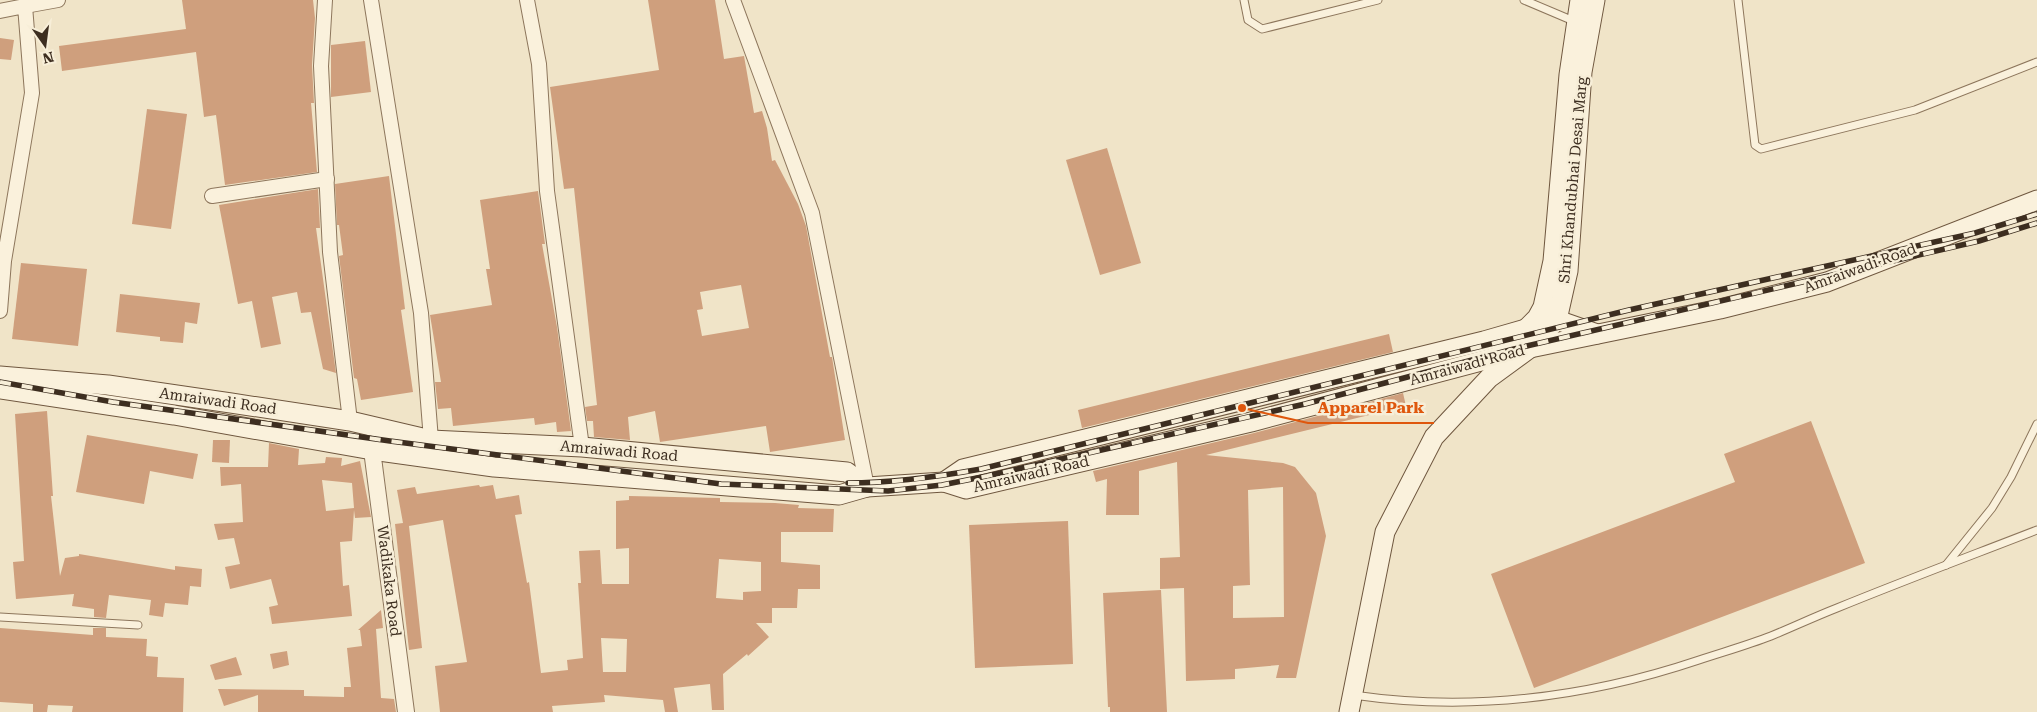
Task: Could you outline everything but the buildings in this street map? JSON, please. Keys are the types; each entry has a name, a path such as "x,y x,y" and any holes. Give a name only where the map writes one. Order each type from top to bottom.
{"main road":[{"name":"Shri Khandubhai Desai Marg","path":"1558,320 1568,271 1562,248 1576,22 1580,0"},
{"name":"Shri Khandubhai Desai Marg","path":"1337,712 1372,529 1424,431 1471,379 1498,358 1527,329 1543,307 1562,248 1582,72 1595,0"},
{"name":"Amraiwadi Road","path":"0,376 108,385 350,421 431,440 582,447 848,472 867,486 944,482 966,489 1251,422 1530,348 1720,309 1827,282 2037,200"},
{"path":"1351,703 1385,532 1434,437 1489,378 1530,348 1558,320"},
{"path":"944,482 963,469 1558,320 1598,334"},
{"path":"0,389 174,415 372,450 494,467 839,495 867,486"}],"street":[{"path":"0,11 58,0"},
{"path":"326,0 321,66 330,252 350,421"},
{"path":"371,0 421,313 431,440"},
{"path":"527,0 538,64 547,191 582,447"},
{"path":"733,0 812,213 867,486"},
{"path":"0,311 2,261 32,93 25,6"},
{"path":"212,196 327,178"},
{"name":"Wadikaka Road","path":"372,450 406,712"}],"lane":[{"path":"1244,0 1248,20 1262,29 1378,0"},
{"path":"1524,0 1576,22"},
{"path":"1738,0 1755,145 1761,149 1915,110 2037,62"},
{"path":"1946,565 1992,508 2011,477 2037,424"},
{"path":"1506,708 1644,678 1770,636 2037,530"},
{"path":"0,617 138,624"},
{"path":"1351,703 1380,703 1416,709 1453,710"}],"railway":[{"path":"848,483 915,479 981,469 1629,310 1975,233 2037,214"},
{"path":"0,382 113,402 390,441 721,484 888,491 942,485 987,476 1305,404 1514,349 1979,241 2037,223"}],"place":[{"name":"Apparel Park","path":"1242,408"}]}
